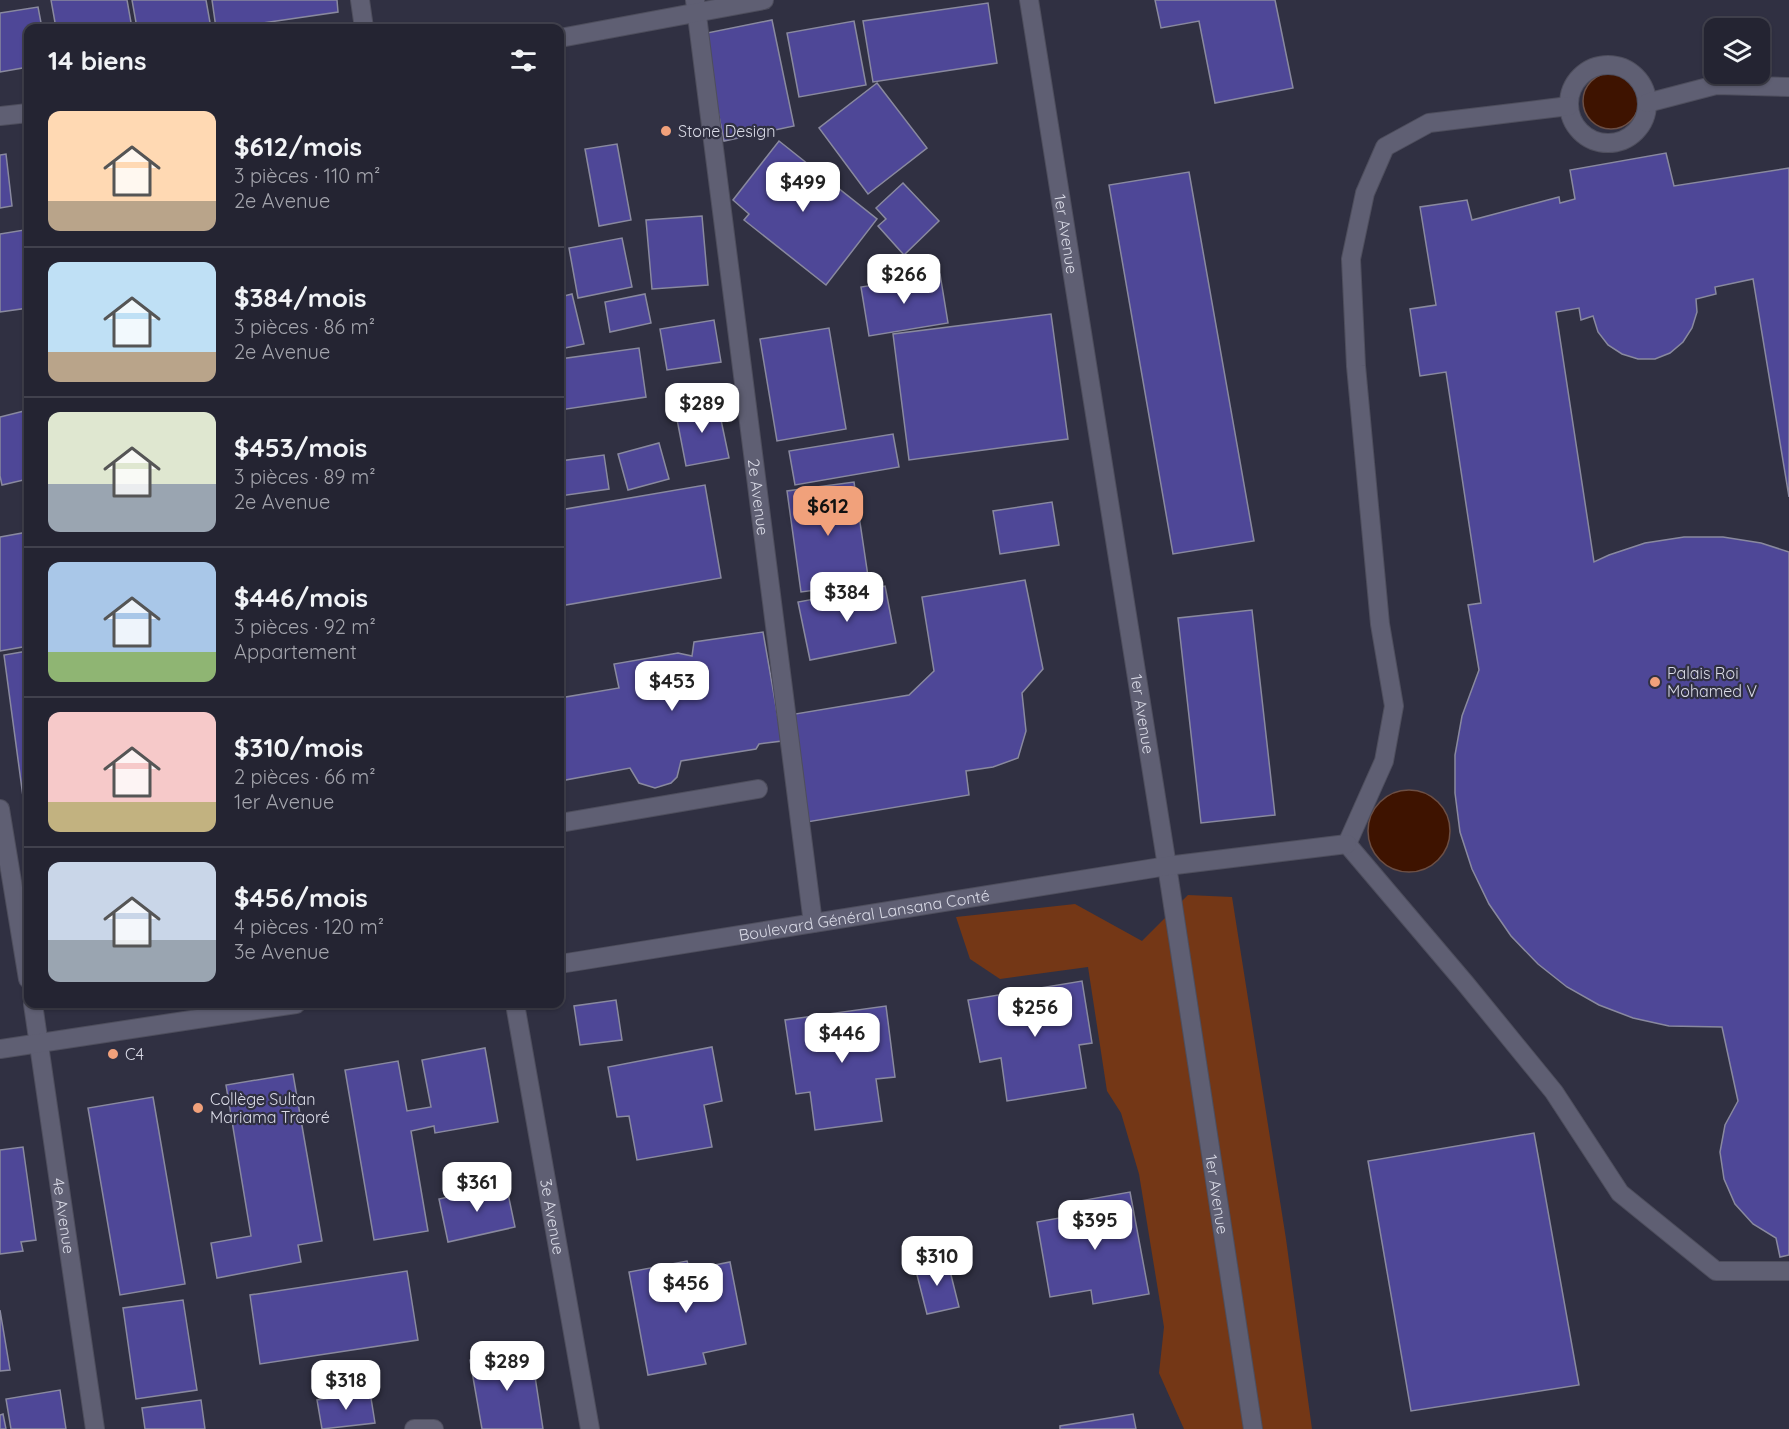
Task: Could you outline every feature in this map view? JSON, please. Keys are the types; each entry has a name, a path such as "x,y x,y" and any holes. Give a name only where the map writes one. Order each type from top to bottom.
{"street":[{"path":"360,0 363,24"},
{"path":"564,37 696,6 764,0"},
{"name":"1er Avenue","path":"1029,0 1167,866 1252,1429"},
{"name":"2e Avenue","path":"696,6 813,923"},
{"path":"1599,66 1625,69 1644,89 1647,103 1645,116 1639,128 1629,137 1617,142 1603,143 1590,139 1579,131 1572,120 1569,106 1571,93 1577,81 1586,72 1599,66"},
{"path":"1647,103 1716,85 1789,87"},
{"path":"1569,106 1429,123 1385,147 1365,193 1351,259 1356,366 1380,624 1394,706 1384,761 1347,844 1465,982 1554,1092 1620,1193 1716,1271 1789,1271"},
{"path":"0,116 24,113"},
{"path":"564,822 758,789"},
{"path":"0,809 24,955"},
{"name":"Boulevard Général Lansana Conté","path":"564,963 1167,866 1347,844"},
{"name":"4e Avenue","path":"34,1008 95,1429"},
{"path":"0,1049 270,1008"},
{"name":"3e Avenue","path":"515,1008 590,1429"},
{"path":"414,1429 434,1429"}],"shaded area":[{"path":"1605,73 1617,73 1627,77 1635,85 1639,101 1635,117 1627,125 1617,129 1605,129 1595,125 1587,117 1583,107 1583,95 1587,85 1595,77"},
{"path":"1409,790 1425,793 1438,802 1447,815 1450,831 1447,847 1438,860 1425,869 1409,872 1393,869 1380,860 1371,847 1368,831 1371,815 1380,802 1393,793"},
{"path":"1188,895 1232,897 1286,1239 1312,1429 1184,1429 1159,1373 1164,1327 1139,1174 1121,1113 1107,1091 1088,967 1000,979 970,959 956,917 1075,904 1142,941"}],"building":[{"path":"51,0 127,0 131,24 55,24"},
{"path":"132,0 206,0 210,24 136,24"},
{"path":"212,0 337,0 338,12 256,24 215,24"},
{"path":"1155,0 1275,0 1293,88 1215,103 1199,21 1161,28"},
{"path":"988,3 997,63 873,82 863,21"},
{"path":"38,7 41,24 24,24 24,68 0,72 0,13"},
{"path":"772,20 794,126 724,141 702,34"},
{"path":"854,21 866,85 799,97 787,33"},
{"path":"877,83 927,148 868,194 819,128"},
{"path":"779,141 877,219 826,285 744,220 749,214 733,200"},
{"path":"617,144 631,220 599,226 585,149"},
{"name":"Palais Roi Mohamed V","path":"1666,153 1674,186 1789,168 1789,497 1753,279 1715,287 1716,294 1696,299 1697,312 1692,328 1683,342 1670,353 1655,359 1638,359 1622,354 1608,345 1598,332 1593,316 1581,320 1579,308 1556,312 1594,562 1645,543 1684,537 1723,537 1761,543 1789,552 1789,1255 1780,1257 1776,1238 1753,1224 1735,1204 1724,1179 1720,1152 1725,1125 1738,1101 1722,1027 1669,1026 1633,1018 1599,1005 1567,987 1538,964 1511,936 1489,904 1472,869 1460,832 1455,793 1455,755 1462,716 1479,670 1468,605 1481,603 1446,372 1420,376 1410,309 1436,305 1420,207 1467,200 1472,220 1559,197 1560,203 1575,199 1570,170"},
{"path":"6,154 12,206 0,208 0,155"},
{"path":"1189,172 1254,541 1173,554 1109,185"},
{"path":"903,183 939,221 904,255 878,226 886,219 876,208"},
{"path":"702,216 708,285 652,289 646,220"},
{"path":"24,230 24,309 0,312 0,234"},
{"path":"622,238 632,287 578,298 569,248"},
{"path":"940,274 948,323 869,336 861,287"},
{"path":"572,294 584,344 564,348 564,296"},
{"path":"645,294 651,323 610,332 605,302"},
{"path":"1051,314 1068,439 909,460 893,334"},
{"path":"714,320 721,362 667,370 660,329"},
{"path":"829,328 846,429 777,441 760,339"},
{"path":"639,348 646,397 564,409 564,358"},
{"path":"717,401 729,458 686,466 675,409"},
{"path":"24,411 24,480 2,485 0,476 0,417"},
{"path":"893,434 899,467 795,485 789,451"},
{"path":"659,443 669,479 628,490 618,454"},
{"path":"604,455 609,489 564,495 564,460"},
{"path":"854,482 869,583 801,592 787,491"},
{"path":"705,485 721,578 564,605 564,509"},
{"path":"1052,502 1059,545 1000,554 993,511"},
{"path":"24,533 24,647 0,651 0,537"},
{"path":"1025,580 1043,669 1022,693 1026,731 1018,758 993,767 966,771 969,795 807,822 789,715 909,695 934,671 922,597"},
{"path":"885,586 896,643 810,660 798,602"},
{"path":"1252,610 1275,815 1201,823 1178,618"},
{"path":"763,632 782,741 759,744 756,749 681,761 677,777 671,783 655,788 639,783 630,768 564,780 564,697 619,688 614,664 678,653 692,656 694,642"},
{"path":"24,652 24,804 4,655"},
{"path":"1082,981 1092,1043 1079,1045 1086,1088 1007,1101 1001,1058 980,1062 968,1000"},
{"path":"616,1000 622,1040 580,1045 574,1006"},
{"path":"886,1006 895,1077 876,1079 882,1121 815,1130 810,1092 796,1094 785,1020"},
{"path":"712,1047 722,1101 704,1105 712,1147 637,1160 629,1116 617,1117 608,1067"},
{"path":"485,1048 498,1122 435,1133 434,1126 411,1131 428,1231 374,1240 345,1070 398,1061 407,1111 431,1107 422,1060"},
{"path":"293,1074 322,1241 298,1245 301,1262 217,1278 211,1243 251,1236 226,1085"},
{"path":"153,1097 185,1284 120,1295 88,1108"},
{"path":"1534,1133 1579,1385 1411,1411 1368,1161"},
{"path":"23,1147 36,1240 21,1242 23,1251 0,1254 0,1150"},
{"path":"506,1184 515,1227 448,1242 439,1199"},
{"path":"1130,1192 1149,1294 1093,1304 1091,1290 1050,1297 1037,1222 1076,1215 1074,1202"},
{"path":"947,1259 959,1307 927,1314 915,1267"},
{"path":"687,1261 690,1270 730,1262 746,1344 703,1353 706,1364 648,1375 629,1272"},
{"path":"407,1271 418,1340 260,1364 250,1295"},
{"path":"183,1300 197,1390 136,1399 123,1308"},
{"path":"0,1310 10,1370 0,1371"},
{"path":"531,1350 543,1429 482,1429 470,1360"},
{"path":"60,1390 66,1429 11,1429 6,1399"},
{"path":"370,1392 375,1423 322,1429 317,1400"},
{"path":"201,1400 205,1429 145,1429 142,1408"},
{"path":"3,1414 6,1429 0,1429 0,1415"},
{"path":"1133,1414 1136,1429 1060,1429 1060,1426"}],"place":[{"name":"Stone Design","path":"666,131"},
{"name":"Palais Roi Mohamed V","path":"1655,682"},
{"name":"C4","path":"113,1054"},
{"name":"Collège Sultan Mariama Traoré","path":"198,1108"}]}
